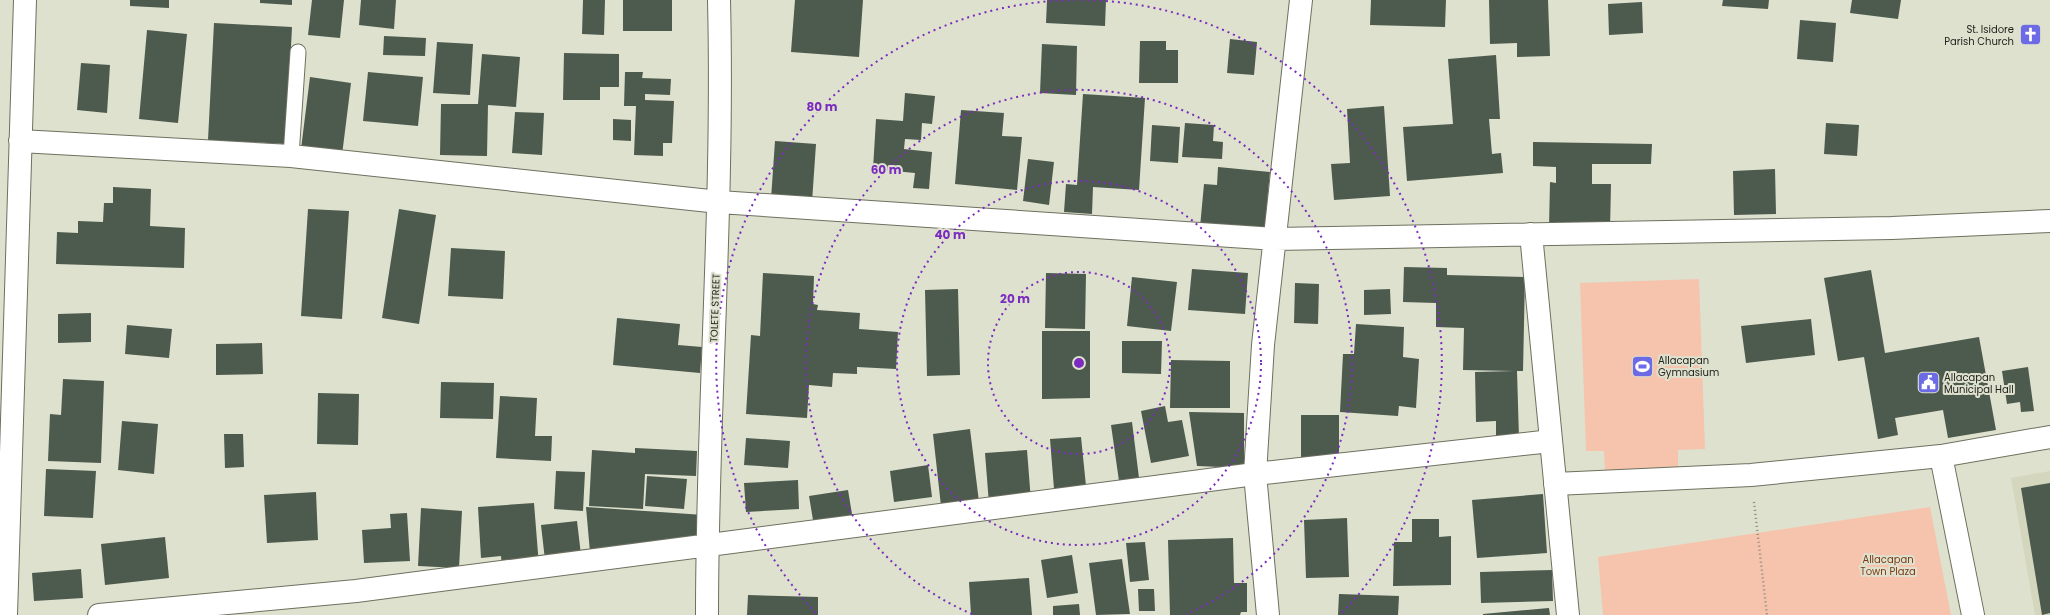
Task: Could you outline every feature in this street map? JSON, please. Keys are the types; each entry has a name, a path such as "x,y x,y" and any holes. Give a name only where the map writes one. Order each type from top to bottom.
{"street":[{"path":"6,615 24,0"},
{"name":"TOLETE STREET","path":"708,615 707,546 719,202 719,0"},
{"path":"1268,615 1255,474 1262,345 1301,0"},
{"path":"20,140 291,156 719,202 1275,238 1892,228 2050,221"},
{"path":"1531,234 1568,615"},
{"path":"1555,484 1751,475 1941,456 2050,437"},
{"path":"99,615 356,591 1255,474 1551,441"},
{"path":"1941,456 1973,615"}],"lane":[{"path":"291,156 298,52"}],"path":[{"path":"1751,475 1767,615"}],"shaded area":[{"path":"2050,471 2050,615 2035,615 2011,478"}],"green space":[{"name":"Allacapan Gymnasium","path":"1699,279 1705,449 1678,450 1678,469 1605,472 1604,451 1586,451 1580,283"},
{"name":"Allacapan Town Plaza","path":"1930,507 1951,615 1603,615 1598,557"}],"building":[{"path":"130,0 169,0 169,8 130,6"},
{"path":"260,0 292,0 292,5 260,3"},
{"path":"312,0 344,0 340,38 308,35"},
{"path":"361,0 396,0 394,29 359,25"},
{"path":"583,0 605,0 604,35 582,34"},
{"path":"623,0 672,0 672,31 623,31"},
{"path":"795,0 863,0 859,57 791,52"},
{"path":"1047,0 1106,0 1105,26 1046,23"},
{"path":"1371,0 1446,0 1445,27 1370,25"},
{"path":"1489,0 1548,0 1550,56 1517,57 1517,43 1490,44"},
{"path":"1723,0 1769,0 1768,9 1722,6"},
{"path":"1852,0 1901,0 1898,19 1850,13"},
{"path":"1642,2 1643,33 1609,35 1608,4"},
{"path":"1800,20 1836,23 1833,62 1797,59"},
{"path":"214,23 292,27 286,144 208,140"},
{"path":"147,30 187,34 178,123 139,119"},
{"path":"384,36 426,38 425,56 383,55"},
{"path":"1230,39 1257,42 1254,75 1227,73"},
{"path":"1140,41 1166,41 1166,50 1178,50 1178,83 1139,83"},
{"path":"437,42 473,44 470,95 433,93"},
{"path":"1042,44 1077,46 1076,95 1040,93"},
{"path":"564,53 619,54 619,87 600,87 600,100 563,100"},
{"path":"482,54 520,57 516,107 488,105 487,156 440,155 441,104 478,104"},
{"path":"1496,55 1500,119 1489,119 1492,154 1501,153 1503,173 1407,181 1403,127 1453,124 1448,59"},
{"path":"81,63 110,65 107,113 77,110"},
{"path":"368,72 423,77 418,126 363,121"},
{"path":"625,72 643,72 642,78 671,79 670,95 645,94 645,100 674,101 672,143 663,143 663,156 634,155 636,106 624,106"},
{"path":"310,77 351,83 342,155 301,149"},
{"path":"905,93 935,96 932,124 922,123 921,140 905,139 904,149 932,152 929,189 913,188 915,173 873,169 876,119 903,121"},
{"path":"1083,94 1145,98 1139,190 1093,187 1092,214 1064,212 1066,184 1077,185"},
{"path":"1384,106 1390,196 1334,200 1331,164 1350,163 1347,109"},
{"path":"961,110 1004,113 1002,136 1022,137 1017,190 955,184"},
{"path":"515,112 544,113 542,155 512,153"},
{"path":"613,119 631,120 631,141 613,140"},
{"path":"1185,123 1214,125 1213,141 1223,142 1222,159 1182,157"},
{"path":"1826,123 1859,125 1857,156 1824,154"},
{"path":"1152,125 1180,127 1178,163 1150,161"},
{"path":"775,141 816,144 812,202 771,199"},
{"path":"1533,142 1652,144 1651,164 1592,164 1592,184 1611,184 1610,230 1549,227 1550,182 1556,183 1556,167 1533,166"},
{"path":"1028,159 1054,162 1049,205 1023,201"},
{"path":"1218,167 1270,172 1264,234 1200,227 1204,184 1217,185"},
{"path":"1775,169 1776,214 1734,215 1733,171"},
{"path":"113,187 151,189 150,226 185,228 184,268 56,264 57,232 78,233 78,221 103,222 104,203 113,203"},
{"path":"308,209 349,211 342,319 301,316"},
{"path":"399,209 436,215 419,324 382,318"},
{"path":"451,248 505,251 503,299 448,296"},
{"path":"1404,267 1447,268 1447,275 1525,277 1523,371 1517,371 1519,438 1496,439 1496,421 1476,422 1475,372 1514,371 1463,370 1464,328 1436,327 1436,303 1403,302"},
{"path":"1192,269 1248,273 1245,314 1188,310"},
{"name":"Allacapan Municipal Hall","path":"1871,270 1885,353 1979,337 1996,430 1948,438 1943,410 1895,418 1898,435 1878,439 1864,357 1838,361 1824,278"},
{"path":"763,273 814,276 813,304 818,305 817,310 860,313 859,329 898,332 896,369 857,367 857,374 833,373 832,387 809,385 807,418 746,414 751,335 760,336"},
{"path":"1046,273 1086,274 1085,329 1045,328"},
{"path":"1132,277 1177,282 1171,331 1127,326"},
{"path":"1295,283 1319,284 1318,324 1294,323"},
{"path":"958,289 960,375 927,376 925,290"},
{"path":"1390,289 1391,314 1364,315 1364,290"},
{"path":"91,313 91,342 58,343 58,314"},
{"path":"617,318 680,324 678,345 702,347 700,373 613,365"},
{"path":"1811,319 1815,355 1746,363 1741,326"},
{"path":"1356,324 1404,327 1403,357 1419,359 1416,408 1399,406 1398,416 1340,412 1343,354 1354,354"},
{"path":"127,325 172,329 169,358 125,354"},
{"path":"1042,331 1090,331 1090,398 1042,399"},
{"path":"1122,341 1162,341 1161,374 1122,373"},
{"path":"262,343 263,374 216,375 216,344"},
{"path":"1171,360 1230,361 1230,408 1170,408"},
{"path":"2028,367 2034,411 2021,412 2020,402 2007,404 2002,371"},
{"path":"63,379 104,381 101,463 48,461 50,414 61,415"},
{"path":"441,382 494,383 493,419 440,418"},
{"path":"318,393 359,394 358,445 317,444"},
{"path":"500,396 537,398 535,436 552,436 551,461 496,458"},
{"path":"1165,406 1168,422 1182,420 1189,456 1151,463 1141,411"},
{"path":"1189,412 1244,413 1244,468 1197,466"},
{"path":"1301,415 1339,415 1339,464 1301,464"},
{"path":"122,421 158,424 154,474 118,470"},
{"path":"1132,422 1139,478 1119,481 1111,425"},
{"path":"970,429 979,502 941,506 933,434"},
{"path":"224,434 243,434 244,467 225,468"},
{"path":"1081,437 1086,486 1054,489 1050,439"},
{"path":"746,438 790,441 788,468 744,465"},
{"path":"635,448 697,451 696,476 645,474 643,509 589,506 592,450 635,453"},
{"path":"1027,450 1031,501 989,504 985,453"},
{"path":"928,465 932,497 894,502 890,471"},
{"path":"46,469 96,471 93,518 44,516"},
{"path":"556,471 585,472 583,511 554,509"},
{"path":"647,476 687,479 684,509 645,506"},
{"path":"798,480 799,509 746,512 744,483"},
{"path":"2050,483 2050,613 2042,615 2021,488"},
{"path":"848,490 853,520 814,526 809,496"},
{"path":"316,492 318,540 267,543 264,495"},
{"path":"1543,494 1547,553 1477,558 1472,500"},
{"path":"534,503 539,566 502,569 501,556 481,558 478,507"},
{"path":"586,507 704,515 702,546 590,552"},
{"path":"421,508 462,511 459,568 418,566"},
{"path":"407,513 410,561 364,563 362,530 391,528 390,514"},
{"path":"1347,518 1349,577 1306,578 1304,520"},
{"path":"1412,519 1439,519 1439,537 1451,536 1451,585 1393,586 1394,542 1412,542"},
{"path":"577,521 581,555 545,560 541,525"},
{"path":"165,537 169,578 105,585 101,544"},
{"path":"1233,538 1234,583 1247,583 1247,612 1241,612 1240,615 1170,615 1168,540"},
{"path":"1145,542 1149,580 1130,582 1126,543"},
{"path":"1072,555 1078,593 1047,598 1041,560"},
{"path":"1122,559 1130,614 1096,615 1089,563"},
{"path":"81,569 83,598 34,601 32,573"},
{"path":"1552,570 1553,601 1481,603 1480,572"},
{"path":"1029,578 1032,615 971,615 969,582"},
{"path":"1138,589 1154,589 1155,611 1139,611"},
{"path":"1339,594 1399,596 1398,615 1338,615"},
{"path":"748,595 818,597 818,615 747,615"},
{"path":"1079,604 1080,615 1053,615 1053,606"},
{"path":"1549,608 1550,615 1483,615 1483,614"}],"place":[{"name":"St. Isidore Parish Church","path":"2030,35"},
{"name":"Allacapan Gymnasium","path":"1642,366"},
{"name":"Allacapan Municipal Hall","path":"1928,383"}]}
